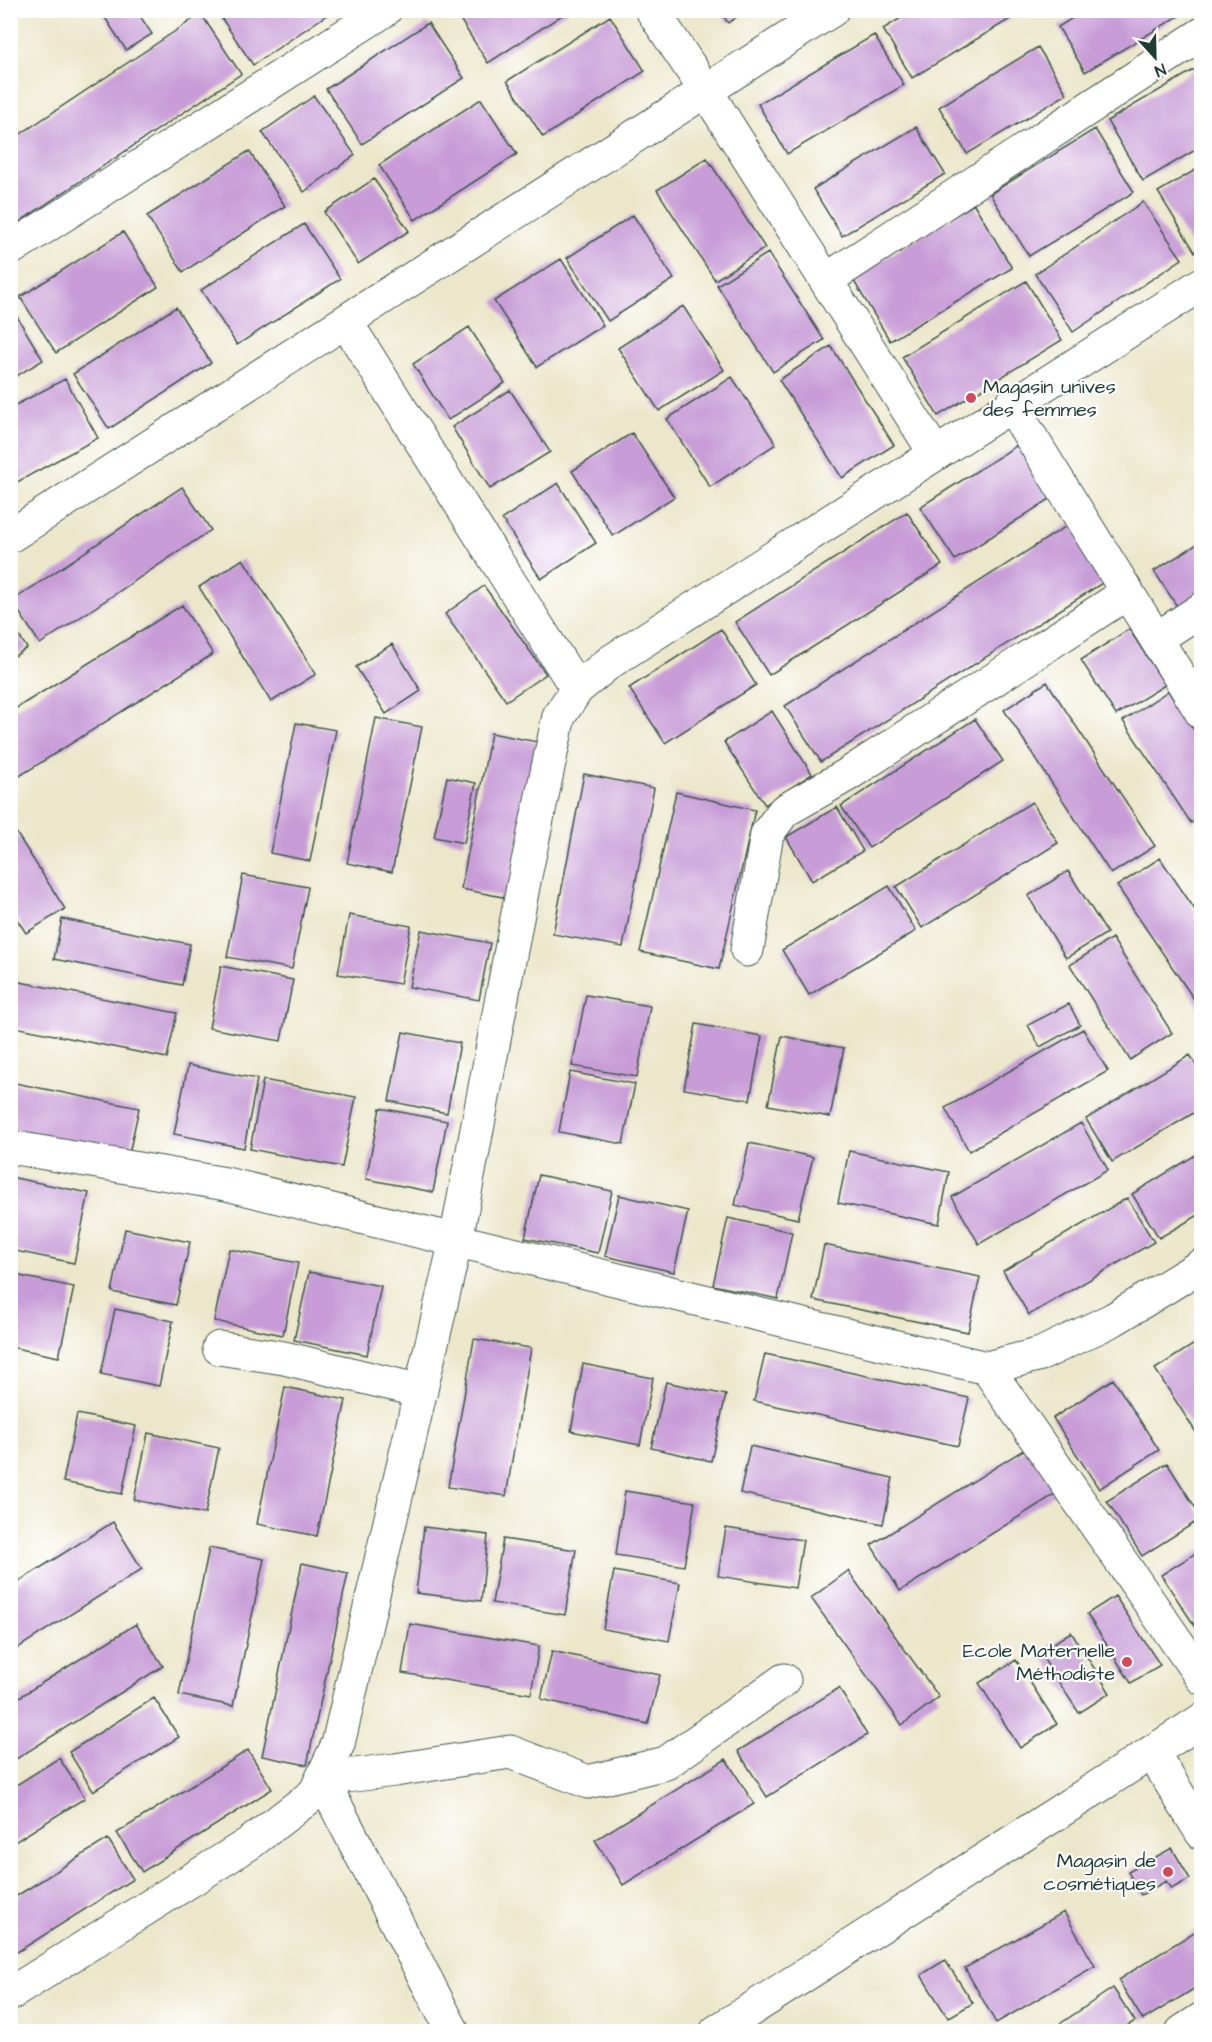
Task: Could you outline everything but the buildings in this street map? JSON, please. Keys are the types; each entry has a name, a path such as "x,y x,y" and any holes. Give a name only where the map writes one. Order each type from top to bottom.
{"street":[{"path":"10,249 385,10"},
{"path":"652,10 706,91 935,453"},
{"path":"10,536 832,10"},
{"path":"826,280 1202,34"},
{"path":"10,1994 250,1843 315,1793 338,1744 456,1240 526,871 559,716 577,689 620,656 1202,284"},
{"path":"346,322 577,689"},
{"path":"1011,405 1202,713"},
{"path":"747,950 767,834 784,811 847,775 1127,593"},
{"path":"1156,639 1202,609"},
{"path":"10,1147 226,1184 987,1368 1041,1354 1114,1319 1202,1265"},
{"path":"219,1348 284,1358 420,1391"},
{"path":"987,1368 1202,1678"},
{"path":"322,1779 510,1752 588,1782 666,1763 784,1680"},
{"path":"716,2031 1202,1720"},
{"path":"1152,1752 1202,1833"},
{"path":"322,1779 453,2031"},
{"path":"1182,2031 1202,2019"}],"place":[{"name":"Magasin unives des femmes","path":"971,398"},
{"name":"Ecole Maternelle Méthodiste","path":"1127,1662"},
{"name":"Magasin de cosmétiques","path":"1168,1872"}]}
